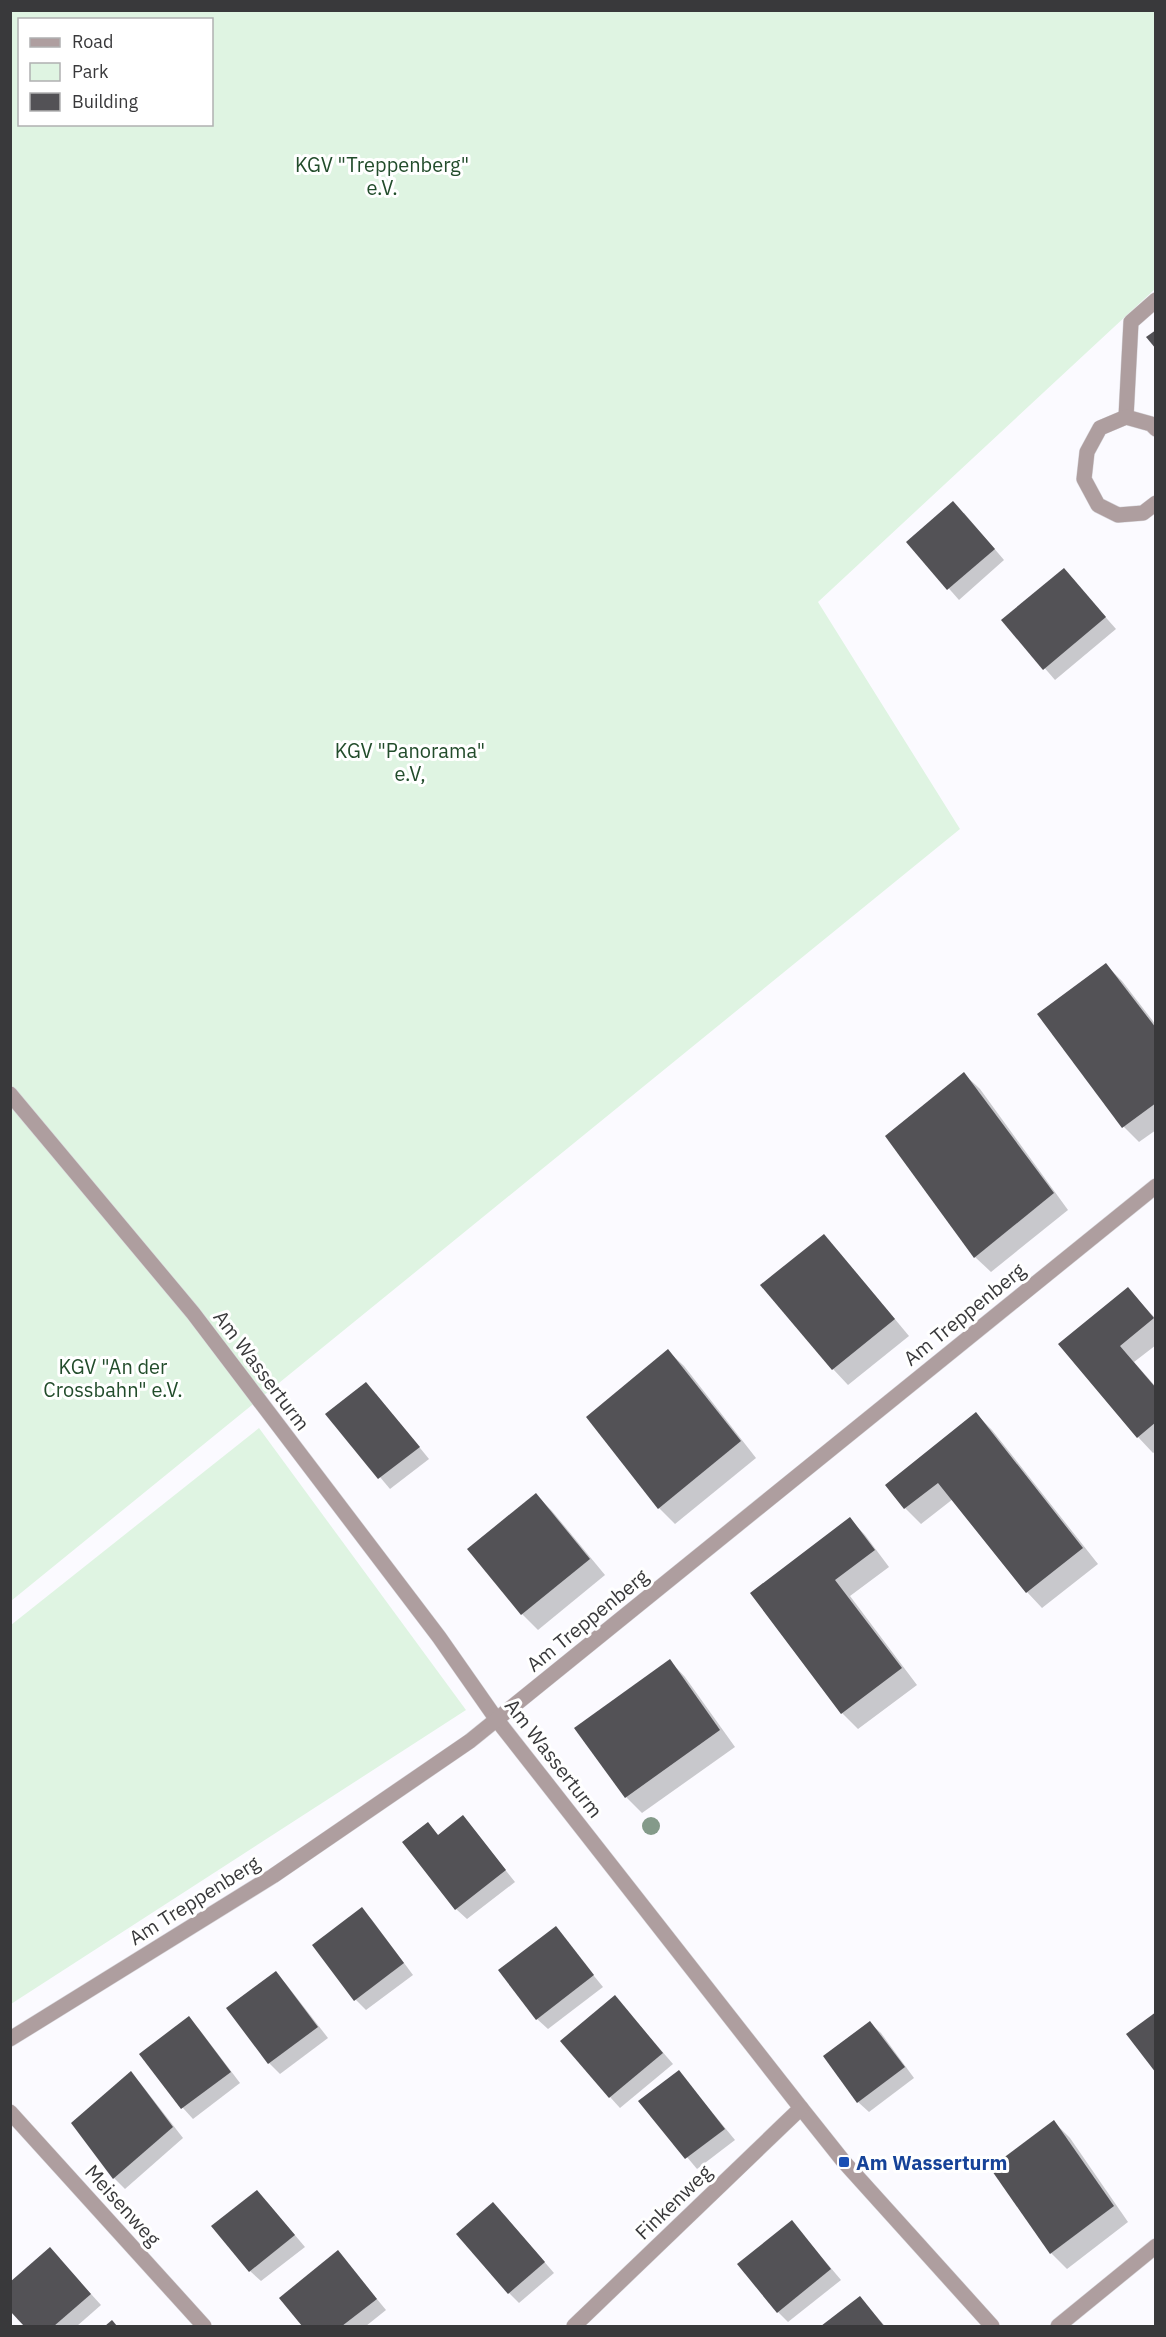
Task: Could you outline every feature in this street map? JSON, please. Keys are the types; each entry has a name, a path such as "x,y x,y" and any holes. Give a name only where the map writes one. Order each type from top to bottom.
{"street":[{"path":"1126,417 1131,322 1155,300"},
{"path":"1155,429 1151,424 1126,417 1100,428 1087,452 1084,479 1098,505 1119,515 1143,513 1155,503"},
{"name":"Am Wasserturm","path":"10,1095 192,1313 439,1637 496,1720 844,2162 992,2326"},
{"name":"Am Treppenberg","path":"10,2039 273,1876 470,1741 1155,1186"},
{"name":"Finkenweg","path":"574,2326 801,2108"},
{"name":"Meisenweg","path":"10,2112 204,2326"},
{"path":"1058,2326 1155,2246"}],"green space":[{"name":"KGV \"Panorama\" e.V,","path":"10,11 1156,11 1155,289 818,602 960,829 11,1601"},
{"path":"259,1428 466,1710 11,2004 11,1625"}],"building":[{"path":"1156,330 1156,349 1146,337"},
{"path":"953,501 995,549 947,590 906,542"},
{"path":"1064,568 1106,617 1043,670 1001,620"},
{"path":"1106,963 1156,1028 1156,1103 1122,1128 1037,1014"},
{"path":"964,1072 1054,1193 974,1258 885,1136"},
{"path":"824,1234 895,1319 832,1370 760,1285"},
{"path":"1128,1287 1154,1318 1120,1346 1156,1388 1156,1422 1137,1438 1058,1344"},
{"path":"668,1349 741,1441 658,1509 586,1417"},
{"path":"366,1382 420,1447 378,1479 325,1414"},
{"path":"976,1412 1083,1548 1026,1593 938,1483 904,1509 885,1485"},
{"path":"536,1493 590,1559 521,1615 467,1549"},
{"path":"850,1517 875,1550 835,1580 902,1668 841,1714 750,1593"},
{"path":"670,1659 720,1730 625,1798 574,1728"},
{"path":"463,1815 506,1870 455,1910 402,1842 428,1822 438,1835"},
{"path":"362,1907 404,1963 354,2001 312,1945"},
{"path":"556,1926 594,1975 536,2020 498,1970"},
{"path":"276,1971 318,2027 268,2064 226,2008"},
{"path":"615,1995 663,2053 609,2098 560,2041"},
{"path":"1156,2012 1156,2073 1126,2034"},
{"path":"189,2016 231,2072 181,2109 139,2054"},
{"path":"870,2021 905,2067 857,2103 823,2056"},
{"path":"679,2070 725,2129 685,2159 638,2101"},
{"path":"131,2071 173,2127 113,2179 71,2123"},
{"path":"1054,2120 1114,2206 1050,2254 990,2168"},
{"path":"257,2190 295,2235 249,2272 211,2226"},
{"path":"493,2202 545,2262 508,2294 456,2234"},
{"path":"792,2220 831,2269 777,2313 737,2264"},
{"path":"50,2247 91,2294 54,2326 24,2326 10,2311 10,2282"},
{"path":"338,2250 377,2299 342,2326 302,2326 279,2298"},
{"path":"860,2296 884,2326 821,2326"},
{"path":"112,2320 117,2326 105,2326"}],"place":[{"name":"Am Wasserturm","path":"844,2162"}],"park label":[{"name":"KGV \"Treppenberg\" e.V.","path":"382,176"},
{"name":"KGV \"An der Crossbahn\" e.V.","path":"113,1378"}]}
